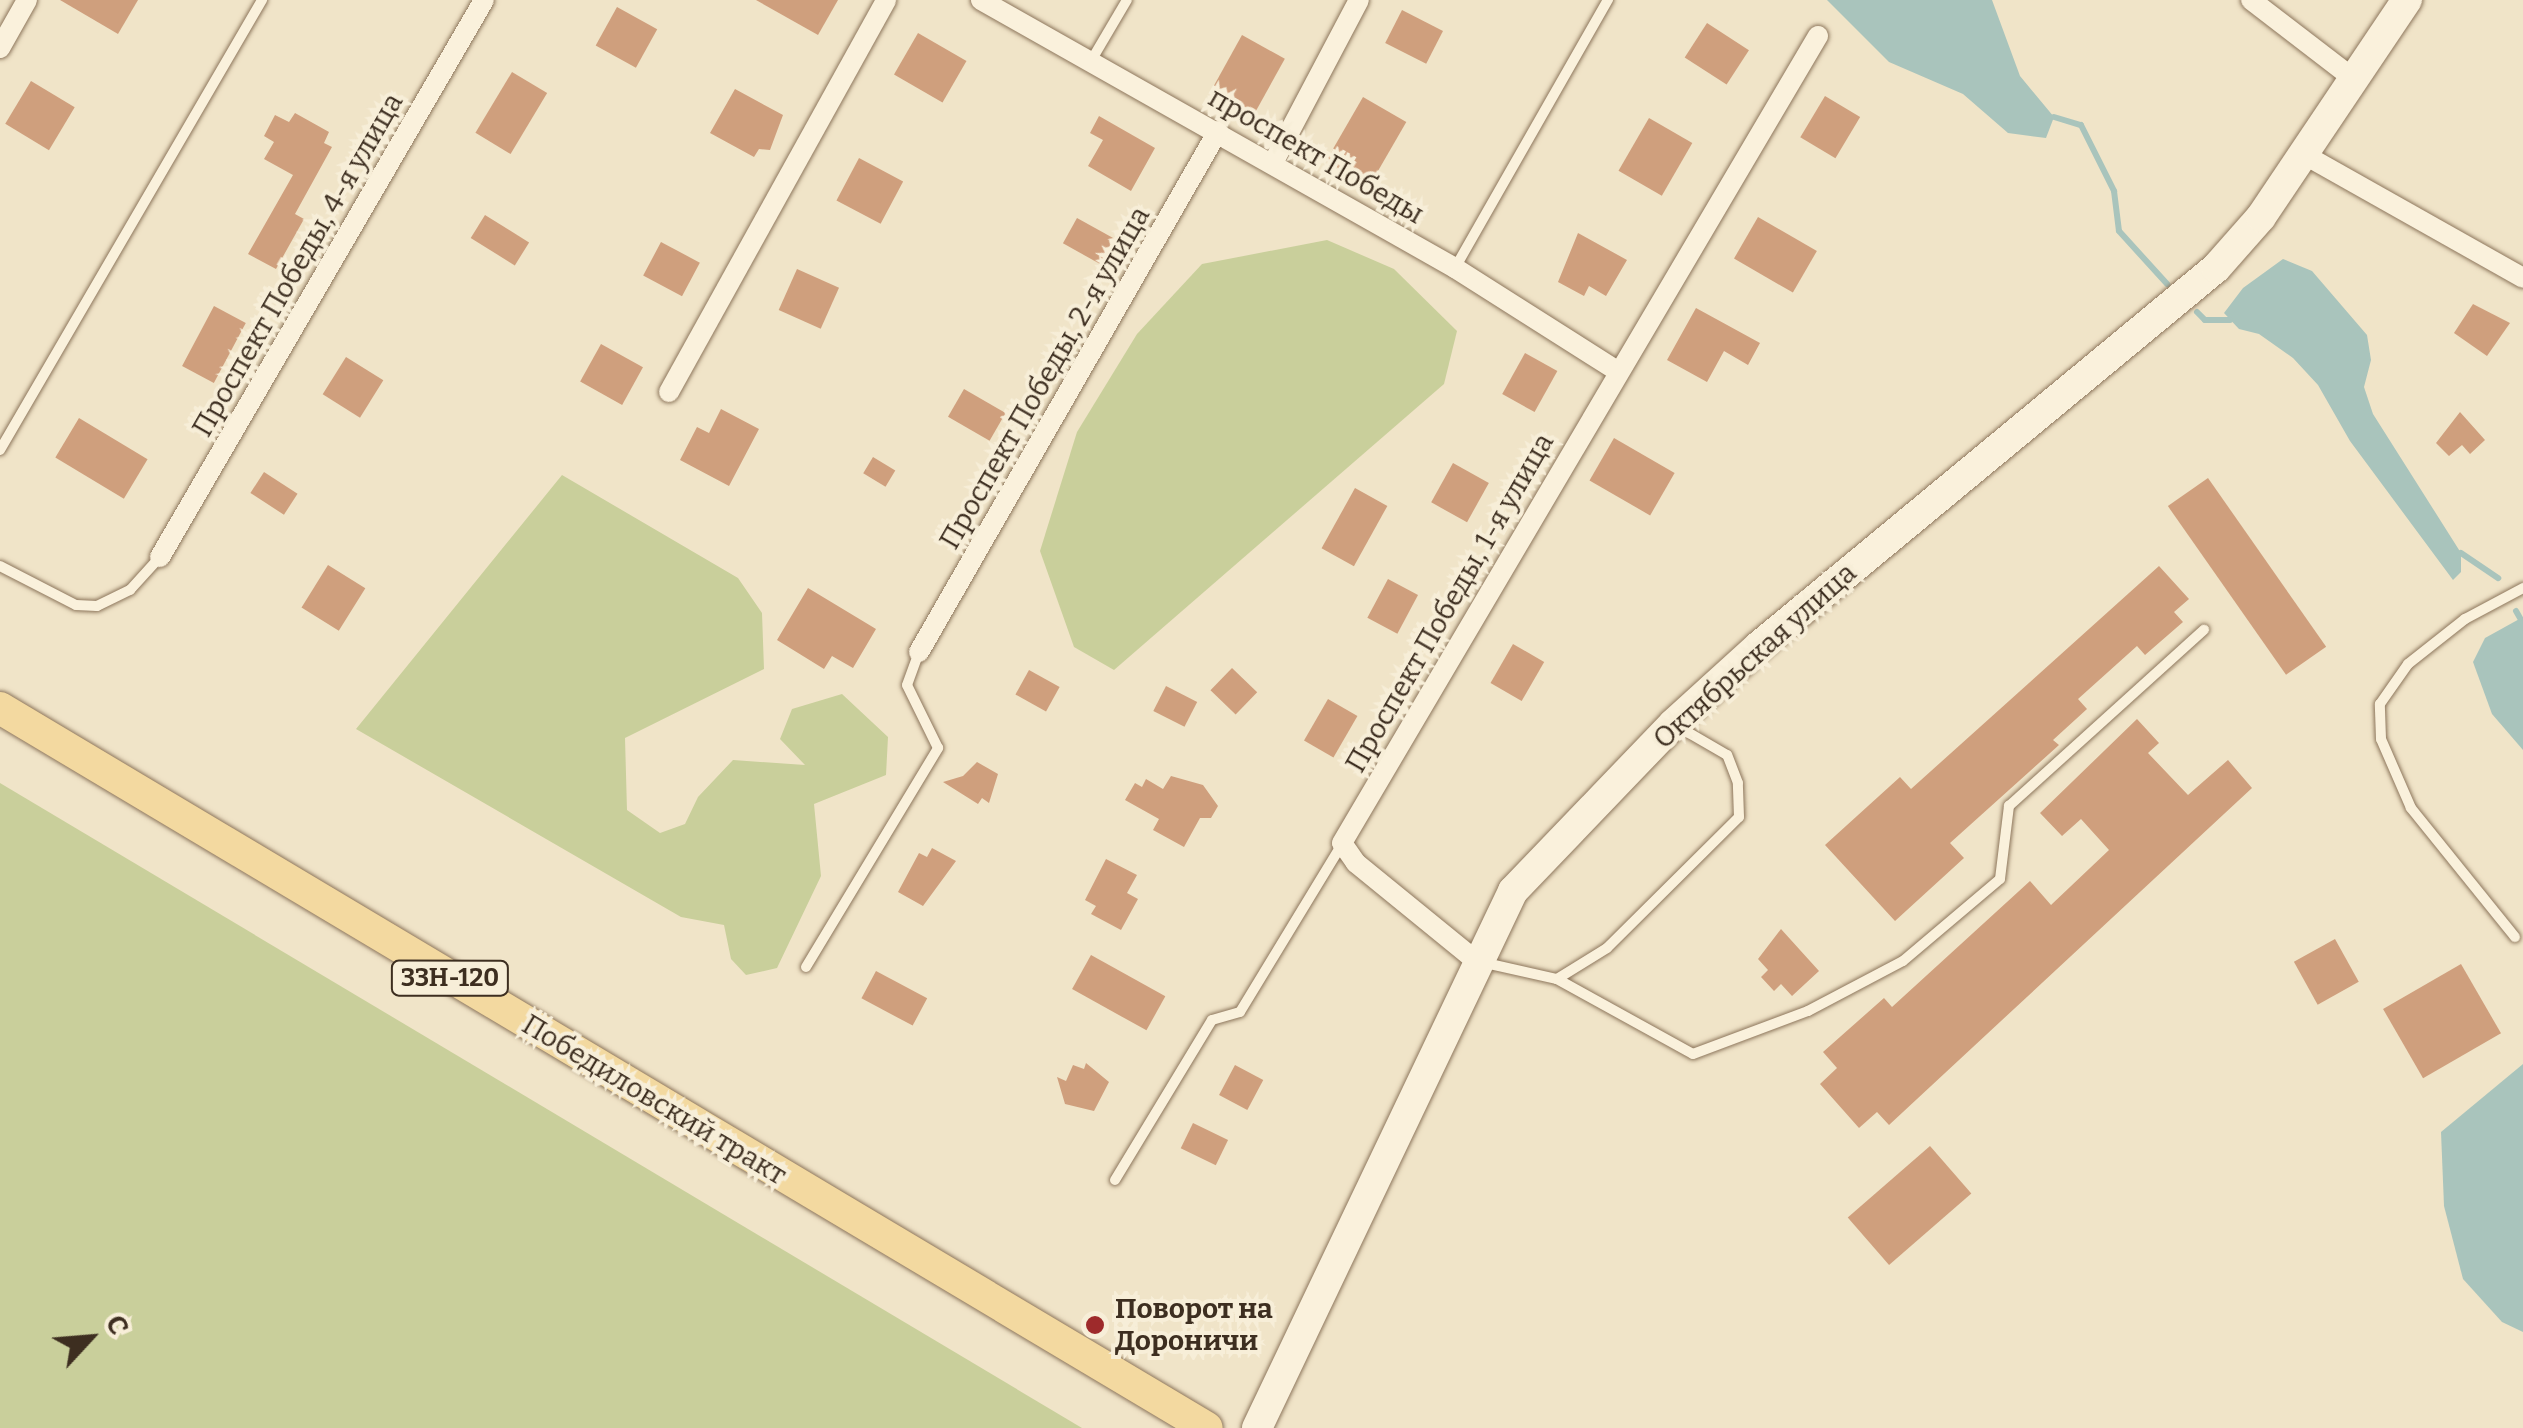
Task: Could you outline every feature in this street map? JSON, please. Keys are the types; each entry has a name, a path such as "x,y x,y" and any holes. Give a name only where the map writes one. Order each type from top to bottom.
{"main road":[{"name":"Победиловский тракт","path":"0,708 1207,1428"}],"street":[{"path":"0,48 28,0"},
{"name":"Проспект Победы, 4-я улица","path":"160,557 484,0"},
{"path":"669,392 886,0"},
{"name":"проспект Победы","path":"981,0 1456,268 1617,371"},
{"path":"1273,163 1360,0"},
{"path":"2251,0 2354,80"},
{"name":"Октябрьская улица","path":"1257,1428 1475,960 1514,891 1673,724 2216,268 2305,155 2407,0"},
{"name":"Проспект Победы, 1-я улица","path":"1342,844 1617,371 1818,36"},
{"name":"Проспект Победы, 2-я улица","path":"919,652 1218,131"},
{"path":"2305,155 2523,278"},
{"path":"1342,844 1356,862 1475,960"}],"lane":[{"path":"0,450 262,0"},
{"path":"1091,61 1126,0"},
{"path":"1456,268 1608,0"},
{"path":"0,566 76,605 98,606 130,590 160,557"},
{"path":"2515,936 2410,808 2381,739 2380,704 2408,664 2465,619 2523,588"},
{"path":"1475,960 1557,979 1694,1054 1875,978 1933,939 2000,879 2009,806 2204,630"},
{"path":"806,967 938,748 907,685 919,652"},
{"path":"1557,979 1606,948 1739,817 1738,783 1727,755 1673,724"},
{"name":"Проспект Победы, 1-я улица","path":"1115,1180 1212,1020 1240,1012 1342,844"}],"green space":[{"path":"1327,240 1394,269 1457,331 1444,384 1114,670 1074,647 1040,551 1077,432 1137,334 1202,264"},
{"path":"562,475 738,578 762,613 764,669 625,738 627,810 660,833 685,824 698,797 733,760 805,765 780,739 792,709 842,694 888,737 886,775 814,804 821,876 777,968 746,975 731,959 724,925 681,917 356,729"},
{"path":"0,783 1082,1428 0,1428"}],"water":[{"path":"1827,0 1992,0 2020,76 2054,117 2046,138 2008,133 1963,94 1889,62"},
{"path":"2283,259 2312,271 2367,335 2371,360 2364,387 2373,414 2461,553 2461,572 2453,580 2350,441 2318,385 2293,358 2259,334 2239,329 2224,313 2243,288"},
{"path":"2523,617 2523,750 2492,714 2473,662 2485,638"},
{"path":"2523,1064 2523,1332 2502,1322 2463,1279 2444,1206 2441,1132"}],"building":[{"path":"60,0 138,0 118,34"},
{"path":"756,0 838,0 818,35"},
{"path":"617,7 657,29 636,68 596,45"},
{"path":"1402,10 1443,31 1426,64 1385,43"},
{"path":"1707,23 1749,50 1727,85 1685,57"},
{"path":"918,33 966,61 942,103 894,75"},
{"path":"1242,35 1285,59 1255,113 1212,89"},
{"path":"512,72 547,93 511,154 475,133"},
{"path":"31,81 75,107 49,150 5,124"},
{"path":"735,89 783,115 770,150 759,149 754,157 710,133"},
{"path":"1825,96 1860,117 1835,158 1800,137"},
{"path":"1363,97 1406,122 1369,186 1326,161"},
{"path":"295,113 329,132 324,143 332,147 295,214 304,219 276,269 248,254 293,175 264,159 274,142 264,136 275,115 289,122"},
{"path":"1099,116 1155,148 1131,191 1088,166 1103,140 1090,133"},
{"path":"1649,118 1692,143 1662,196 1618,171"},
{"path":"859,158 903,181 881,224 836,200"},
{"path":"485,215 529,243 515,265 471,238"},
{"path":"1758,217 1817,251 1793,293 1734,259"},
{"path":"1077,218 1118,241 1104,266 1063,243"},
{"path":"1578,233 1627,260 1606,296 1589,286 1584,296 1558,282"},
{"path":"661,242 700,263 682,296 643,276"},
{"path":"797,269 839,288 821,329 779,310"},
{"path":"2473,304 2510,323 2487,356 2454,333"},
{"path":"214,306 246,323 214,383 182,366"},
{"path":"1696,308 1760,343 1748,365 1724,351 1707,382 1667,360"},
{"path":"601,344 643,367 622,405 580,382"},
{"path":"1525,353 1557,371 1535,412 1502,394"},
{"path":"346,357 383,380 360,418 323,394"},
{"path":"964,389 1006,413 990,441 948,417"},
{"path":"721,409 759,429 729,486 680,460 697,427 709,433"},
{"path":"2460,412 2485,440 2470,454 2462,445 2449,456 2436,443"},
{"path":"79,418 148,459 124,499 55,457"},
{"path":"1614,438 1675,473 1650,515 1590,480"},
{"path":"873,457 895,470 886,487 863,473"},
{"path":"1453,463 1489,483 1467,522 1431,502"},
{"path":"264,472 298,494 284,515 250,493"},
{"path":"2208,478 2326,647 2286,675 2168,506"},
{"path":"1355,488 1387,506 1354,566 1322,548"},
{"path":"328,565 365,588 339,631 302,607"},
{"path":"2159,566 2189,599 2174,612 2183,622 2145,655 2137,646 2078,699 2087,709 2053,740 2059,745 1950,843 1964,858 1895,921 1825,845 1900,777 1911,789"},
{"path":"1388,579 1418,595 1397,634 1367,618"},
{"path":"808,588 876,629 853,668 832,656 824,669 777,640"},
{"path":"1513,644 1544,662 1522,701 1490,683"},
{"path":"1232,668 1257,692 1236,715 1210,690"},
{"path":"1029,670 1060,687 1046,711 1015,694"},
{"path":"1166,686 1197,702 1184,727 1153,711"},
{"path":"1328,699 1357,716 1333,758 1304,741"},
{"path":"2137,719 2159,743 2148,753 2188,795 2228,760 2252,788 1889,1125 1877,1112 1859,1128 1820,1084 1837,1068 1823,1052 1884,998 1892,1007 2030,881 2051,905 2109,850 2081,819 2062,836 2040,813"},
{"path":"977,762 998,774 989,803 982,798 978,804 943,782 963,776"},
{"path":"1171,776 1203,785 1218,806 1211,818 1200,818 1184,847 1153,830 1159,819 1125,800 1135,783 1142,787 1146,779 1163,789"},
{"path":"932,848 956,861 923,906 898,892 919,853 927,857"},
{"path":"1106,859 1137,875 1127,893 1138,899 1121,930 1091,914 1096,906 1085,900"},
{"path":"1781,929 1819,971 1792,996 1781,984 1774,991 1761,977 1768,970 1758,959"},
{"path":"2335,939 2359,982 2318,1005 2294,962"},
{"path":"1091,955 1165,996 1146,1030 1072,989"},
{"path":"2461,964 2501,1033 2423,1078 2383,1009"},
{"path":"876,971 927,998 913,1026 861,998"},
{"path":"1086,1063 1109,1082 1094,1111 1065,1104 1057,1077 1066,1081 1073,1065 1084,1069"},
{"path":"1235,1065 1263,1080 1247,1110 1219,1095"},
{"path":"1193,1123 1228,1140 1216,1165 1181,1148"},
{"path":"1930,1146 1971,1194 1889,1265 1848,1218"}],"waterway":[{"path":"2054,117 2081,125 2114,191 2119,231 2167,284"},
{"path":"2197,312 2205,320 2230,320"},
{"path":"2461,553 2498,578"},
{"path":"2516,611 2520,618"}],"place":[{"name":"Поворот на Дороничи","path":"1095,1325"}]}
